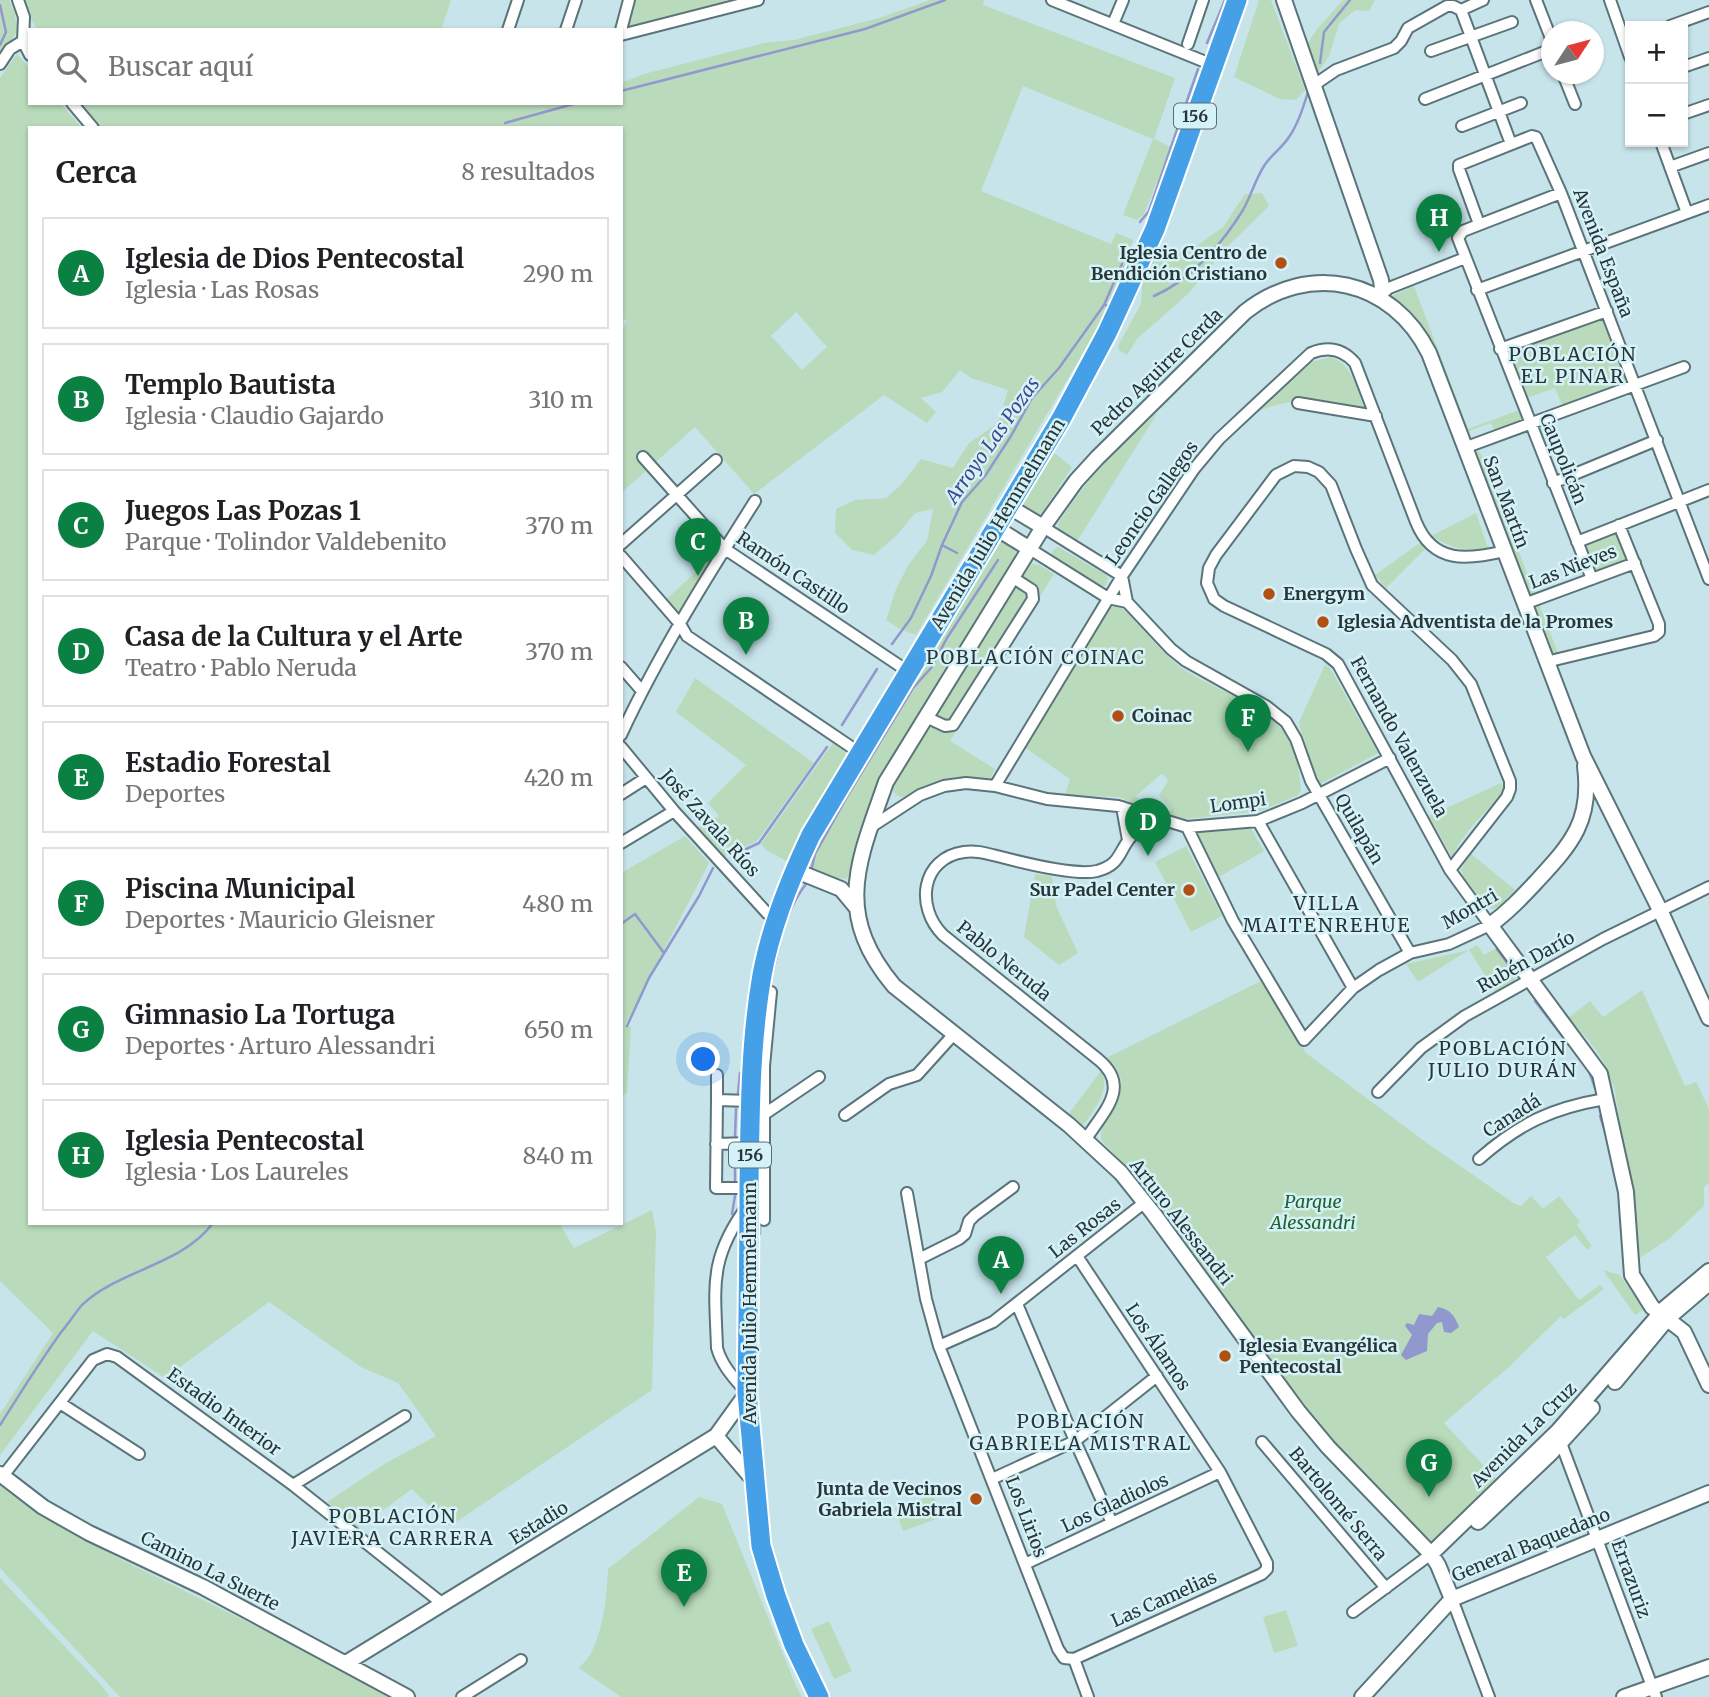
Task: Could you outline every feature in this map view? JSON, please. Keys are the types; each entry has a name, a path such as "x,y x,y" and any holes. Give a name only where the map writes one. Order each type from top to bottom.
{"highway":[{"name":"Avenida Julio Hemmelmann","path":"819,1697 794,1645 761,1546 747,1393 750,1143 755,1110 755,1020 762,972 776,920 794,870 811,835 1061,419 1140,265 1237,0"},
{"name":"Avenida Julio Hemmelmann","path":"757,1492 796,1622 830,1697"}],"street":[{"path":"18,0 24,17 23,41 28,51"},
{"path":"509,28 518,0"},
{"path":"567,28 576,0"},
{"path":"622,28 629,0"},
{"path":"623,33 758,0"},
{"path":"1113,24 1124,0"},
{"path":"1188,44 1203,0"},
{"path":"1461,10 1483,0"},
{"path":"1536,0 1544,21"},
{"path":"1610,0 1625,35"},
{"path":"1060,1 1213,65"},
{"path":"1287,2 1381,280 1380,298"},
{"path":"1314,85 1336,70 1394,48 1408,28 1447,6 1453,6 1461,10 1511,144 1459,166 1479,224 1561,193"},
{"path":"1684,21 1709,12"},
{"path":"1431,51 1511,22"},
{"path":"0,64 10,49 23,41"},
{"path":"1425,99 1541,53"},
{"path":"1688,65 1709,58"},
{"path":"1567,84 1575,104"},
{"path":"1462,126 1521,103"},
{"path":"74,105 91,126"},
{"path":"1688,112 1709,105"},
{"name":"Avenida España","path":"1511,144 1536,136 1561,193 1709,579"},
{"path":"1663,147 1687,213"},
{"path":"1670,167 1709,153"},
{"path":"1477,290 1709,205"},
{"name":"Caupolicán","path":"1479,224 1459,234 1458,239 1592,579"},
{"path":"1380,298 1389,288 1465,257"},
{"name":"Pedro Aguirre Cerda","path":"870,827 886,782 1012,577 1043,527 1076,481 1097,458 1255,305 1286,288 1321,283 1345,285 1380,298"},
{"name":"San Martín","path":"1380,298 1400,312 1423,341 1583,756 1660,910 1709,1018"},
{"path":"1500,349 1606,311"},
{"name":"Leoncio Gallegos","path":"995,786 1108,598 1194,468 1219,439 1311,353 1334,349 1350,358 1360,374 1425,542 1448,555 1460,558 1505,551"},
{"path":"1464,448 1530,426 1684,367"},
{"path":"1298,403 1376,416"},
{"path":"1553,482 1657,440"},
{"name":"Ramón Castillo","path":"643,457 725,549 909,673"},
{"path":"623,542 716,460"},
{"name":"Fernando Valenzuela","path":"1450,870 1507,797 1510,789 1510,781 1471,684 1452,660 1372,584 1331,485 1319,472 1298,466 1282,471 1272,480 1216,555 1208,573 1208,588 1214,599 1224,606 1326,654 1338,664 1450,870 1594,1064 1600,1074 1626,1192 1632,1275 1644,1296 1663,1316 1684,1332 1709,1385"},
{"path":"1577,542 1709,490"},
{"path":"623,731 680,624 755,501"},
{"path":"996,528 1108,598 1127,602 1122,576 1008,506"},
{"path":"1546,662 1657,634 1659,624 1619,525"},
{"path":"623,558 680,624 687,636 860,753"},
{"name":"Las Nieves","path":"1524,604 1635,563"},
{"path":"926,717 945,726 953,725 1033,598 1032,590 1012,577"},
{"name":"Quilapán","path":"1127,602 1185,661 1266,706 1286,722 1319,795 1410,953"},
{"path":"623,669 642,691"},
{"name":"José Zavala Ríos","path":"623,749 674,811 776,920"},
{"name":"Montri","path":"1187,827 1233,921 1304,1040 1353,988 1379,970 1410,953 1449,944 1490,925 1509,912 1568,847 1580,825 1586,788 1583,756"},
{"name":"Lompi","path":"1122,807 1187,827 1258,821 1319,795 1390,758"},
{"path":"623,793 646,778"},
{"path":"848,887 870,827 900,806 944,786 966,783 995,786 1047,799 1122,807 1128,839"},
{"path":"880,800 900,806"},
{"path":"1584,807 1595,801 1607,806"},
{"path":"623,842 674,811"},
{"name":"Pablo Neruda","path":"1086,1139 1114,1093 1115,1082 1109,1069 943,935 927,911 926,889 931,875 940,863 959,852 981,852 1028,864 1091,872 1112,864 1122,853 1128,839 1155,818"},
{"path":"1258,821 1353,988"},
{"name":"Arturo Alessandri","path":"794,870 848,887 866,942 885,976 894,986 1086,1139 1121,1173 1298,1412 1433,1557"},
{"name":"Rubén Darío","path":"1378,1092 1399,1068 1443,1030 1529,979 1709,887"},
{"path":"1507,948 1505,932 1509,912"},
{"path":"764,1220 755,1110 771,992"},
{"path":"845,1115 889,1084 917,1075 954,1034"},
{"path":"717,1075 716,1188 749,1196 717,1262 717,1348 731,1375 747,1393"},
{"path":"717,1100 755,1110 819,1077"},
{"name":"Canadá","path":"1479,1158 1503,1137 1528,1122 1554,1111 1605,1099"},
{"path":"716,1144 750,1143"},
{"path":"919,1259 959,1239 965,1234 969,1221 975,1215 1013,1187"},
{"name":"Los Lirios","path":"907,1193 926,1299 939,1346 1060,1653 1064,1658 1074,1659 1088,1697"},
{"name":"Las Rosas","path":"939,1346 993,1322 1145,1202"},
{"name":"Los Álamos","path":"1076,1256 1220,1472 1266,1558 1267,1569"},
{"name":"Avenida La Cruz","path":"1353,1612 1433,1557 1557,1439 1663,1316 1709,1271"},
{"name":"Avenida La Cruz","path":"1663,1316 1709,1283"},
{"path":"1017,1304 1074,1441 1112,1523"},
{"name":"Estadio Interior","path":"2,1475 93,1360 107,1354 117,1357 293,1485 443,1604"},
{"path":"992,1479 1074,1441 1157,1376"},
{"name":"Estadio","path":"346,1663 716,1436 747,1393"},
{"path":"60,1402 139,1454"},
{"path":"293,1485 405,1416"},
{"path":"716,1436 757,1492"},
{"name":"Errazuriz","path":"1557,1439 1654,1692"},
{"name":"Bartolomé Serra","path":"1262,1442 1386,1588"},
{"name":"Los Gladiolos","path":"1025,1564 1220,1472"},
{"name":"Camino La Suerte","path":"2,1475 43,1507 89,1533 202,1587 407,1697"},
{"name":"General Baquedano","path":"1362,1697 1452,1599 1709,1493"},
{"path":"1433,1557 1489,1697"},
{"name":"Las Camelias","path":"1074,1659 1262,1574 1267,1569"},
{"path":"462,1697 521,1660"},
{"path":"1624,1697 1654,1692 1709,1667"}],"green space":[{"path":"0,0 9,0 15,14 17,31 0,59"},
{"path":"24,0 451,0 442,28 37,28 28,14"},
{"path":"633,0 737,0 628,27 626,26"},
{"path":"930,0 984,0 983,5 1175,78 1154,139 1171,147 1144,214 1137,220 1123,215 1153,139 1023,86 981,191 1111,244 1116,233 1133,240 1114,301 916,635 886,620 896,589 909,564 927,541 933,509 915,513 898,534 874,555 852,550 835,533 836,509 855,500 886,498 901,485 921,459 953,468 969,443 998,423 1008,390 971,378 960,370 942,392 921,398 936,412 927,423 884,395 754,494 695,427 623,491 623,328 627,321 623,318 623,126 99,126 87,117 78,105 623,105 623,82 644,74 764,43 794,40 879,18","holes":["796,312 827,347 802,370 771,336"]},
{"path":"1259,0 1271,0 1305,90 1296,100 1280,99 1234,77"},
{"path":"1343,0 1375,0 1369,11 1355,10 1339,24 1329,56 1318,73 1307,44"},
{"path":"17,54 28,67 28,105 62,105 80,126 28,126 28,1225 560,1225 574,1248 652,1210 656,1231 652,1390 450,1526 412,1489 358,1528 327,1502 386,1463 436,1436 398,1383 361,1367 269,1302 165,1378 93,1331 0,1455 0,1414 53,1333 0,1281 0,78"},
{"path":"1262,193 1269,206 1226,248 1189,293 1137,339 1127,355 1119,350 1118,346 1141,304 1142,284 1149,259 1191,250 1223,227 1245,194"},
{"path":"1414,286 1468,429 1519,410 1524,423 1495,432 1491,423 1469,431 1471,437 1464,437 1422,331 1409,312 1392,296"},
{"path":"1604,317 1628,383 1563,407 1555,388 1522,400 1505,353"},
{"path":"1331,357 1349,371 1364,408 1311,400 1286,403 1259,411 1311,362"},
{"path":"1158,412 1076,543 1057,533 1058,524 1091,478"},
{"path":"1478,451 1560,658 1553,660 1474,456"},
{"path":"1053,452 1072,467 1037,517 1022,509 1022,500"},
{"path":"1476,513 1488,548 1458,548 1431,536"},
{"path":"1617,531 1630,563 1595,574 1583,543"},
{"path":"1002,540 1015,545 1016,557 880,783 860,830 849,876 846,879 836,878 815,870 808,864 809,857 914,680 933,658 941,634 995,544"},
{"path":"1421,542 1426,548 1386,588 1375,575"},
{"path":"1058,547 1106,575 1106,585 1098,587 1054,558 1052,551"},
{"path":"719,552 679,617 665,600"},
{"path":"1031,564 1039,565 1054,574 950,741 995,769 990,778 947,782 906,796 897,795 892,784 1026,567"},
{"path":"1118,605 1179,666 1260,710 1274,721 1286,734 1296,754 1301,791 1298,795 1261,811 1176,820 1166,817 1171,809 1159,795 1168,781 1161,774 1136,796 1141,803 1150,803 1153,807 1151,811 1119,797 1065,795 1070,779 1024,747 1111,607"},
{"path":"1325,665 1330,668 1378,753 1320,784 1305,751 1299,722"},
{"path":"695,678 814,763 757,841 723,857 698,828 719,816 708,803 746,765 676,712"},
{"path":"833,743 844,751 847,758 788,862 766,850 761,844"},
{"path":"1501,783 1505,792 1469,830 1452,857 1429,816"},
{"path":"1250,827 1264,851 1217,878 1193,831"},
{"path":"685,836 709,863 625,1025 631,1027 627,1093 623,1095 623,872"},
{"name":"Sur Padel Center","path":"1186,846 1222,916 1191,932 1155,862"},
{"path":"1470,853 1515,890 1501,906 1492,909 1476,897 1466,883 1461,870"},
{"path":"1035,874 1052,876 1056,906 1078,953 1059,965 1024,937"},
{"path":"1477,945 1484,955 1498,947 1516,973 1514,981 1495,991 1469,950"},
{"path":"1469,950 1418,982 1406,964"},
{"name":"Parque Alessandri","path":"1261,981 1306,1053 1515,1204 1521,1206 1531,1196 1543,1209 1559,1196 1580,1222 1577,1225 1592,1246 1587,1250 1575,1235 1546,1257 1579,1300 1600,1285 1604,1289 1564,1319 1561,1316 1511,1365 1444,1423 1499,1482 1433,1542 1356,1469 1300,1404 1150,1194 1101,1140 1106,1118 1121,1090 1117,1070 1106,1058"},
{"path":"1642,990 1685,1086 1696,1082 1709,1109 1709,1183 1704,1187 1704,1206 1670,1238 1638,1259 1615,1091 1607,1068 1597,1051 1568,1018 1590,1001 1603,1017"},
{"path":"1101,1071 1104,1078 1103,1092 1082,1127 1067,1116"},
{"path":"1603,1270 1620,1275 1644,1309 1635,1315"},
{"path":"0,1483 66,1528 118,1558 316,1656 387,1697 120,1697 0,1568"},
{"path":"933,1495 942,1517 903,1531 895,1508"},
{"path":"699,1497 722,1504 802,1697 621,1697 579,1668 591,1653 602,1621 608,1569"},
{"path":"0,1578 101,1685 110,1697 0,1697"},
{"path":"1286,1610 1298,1646 1274,1653 1263,1617"},
{"path":"829,1621 852,1671 834,1679 811,1629"}],"water":[{"path":"1438,1307 1452,1314 1459,1327 1451,1333 1444,1332 1442,1322 1437,1323 1428,1334 1427,1351 1406,1360 1401,1355 1412,1335 1405,1326 1407,1323 1414,1325 1419,1314 1432,1316"}],"waterway":[{"path":"623,90 865,29 945,0"},
{"path":"1207,43 1225,0"},
{"name":"Arroyo Las Pozas","path":"1320,63 1324,32 1350,0"},
{"path":"0,5 6,32 0,45"},
{"path":"1140,222 1149,211 1198,69"},
{"name":"Arroyo Las Pozas","path":"1154,296 1193,271 1225,236 1243,210 1264,166 1292,132 1308,92"},
{"path":"505,123 570,105"},
{"path":"1104,305 1122,264"},
{"name":"Arroyo Las Pozas","path":"892,644 911,618 962,502 985,476 1032,398 1059,368 1104,305 1111,306"},
{"path":"942,545 957,553"},
{"path":"812,867 815,854 848,795 913,688 931,668 947,638 998,560"},
{"name":"Arroyo Las Pozas","path":"842,725 877,669"},
{"name":"Arroyo Las Pozas","path":"731,856 759,843 827,747"},
{"name":"Arroyo Las Pozas","path":"627,1026 649,978 713,868"},
{"path":"771,980 788,917 806,884"},
{"path":"623,923 635,914 664,953"},
{"path":"1497,949 1514,972"},
{"path":"1535,1001 1577,1055"},
{"path":"738,1093 740,1073 744,1070"},
{"path":"1589,1071 1595,1088"},
{"path":"735,1136 736,1109"},
{"path":"1600,1116 1607,1137"},
{"path":"735,1151 735,1180"},
{"path":"732,1214 735,1196"},
{"path":"760,1220 760,1234"},
{"path":"0,1425 82,1305 114,1283 184,1249 211,1225"}],"place":[{"name":"Iglesia Pentecostal","path":"1439,252"},
{"name":"Iglesia Centro de Bendición Cristiano","path":"1281,263"},
{"name":"Juegos Las Pozas 1","path":"698,576"},
{"name":"Energym","path":"1269,594"},
{"name":"Iglesia Adventista de la Promes","path":"1323,622"},
{"name":"Templo Bautista","path":"746,655"},
{"name":"Coinac","path":"1118,716"},
{"name":"Piscina Municipal","path":"1248,752"},
{"name":"Casa de la Cultura y el Arte","path":"1148,856"},
{"name":"Sur Padel Center","path":"1189,890"},
{"name":"Iglesia de Dios Pentecostal","path":"1001,1294"},
{"name":"Iglesia Evangélica Pentecostal","path":"1225,1356"},
{"name":"Gimnasio La Tortuga","path":"1429,1497"},
{"name":"Junta de Vecinos Gabriela Mistral","path":"976,1499"},
{"name":"Estadio Forestal","path":"684,1607"}],"district":[{"name":"POBLACIÓN EL PINAR","path":"1573,365"},
{"name":"POBLACIÓN COINAC","path":"1036,657"},
{"name":"VILLA MAITENREHUE","path":"1327,914"},
{"name":"POBLACIÓN JULIO DURÁN","path":"1503,1059"},
{"name":"POBLACIÓN GABRIELA MISTRAL","path":"1081,1432"},
{"name":"POBLACIÓN JAVIERA CARRERA","path":"393,1527"}]}
